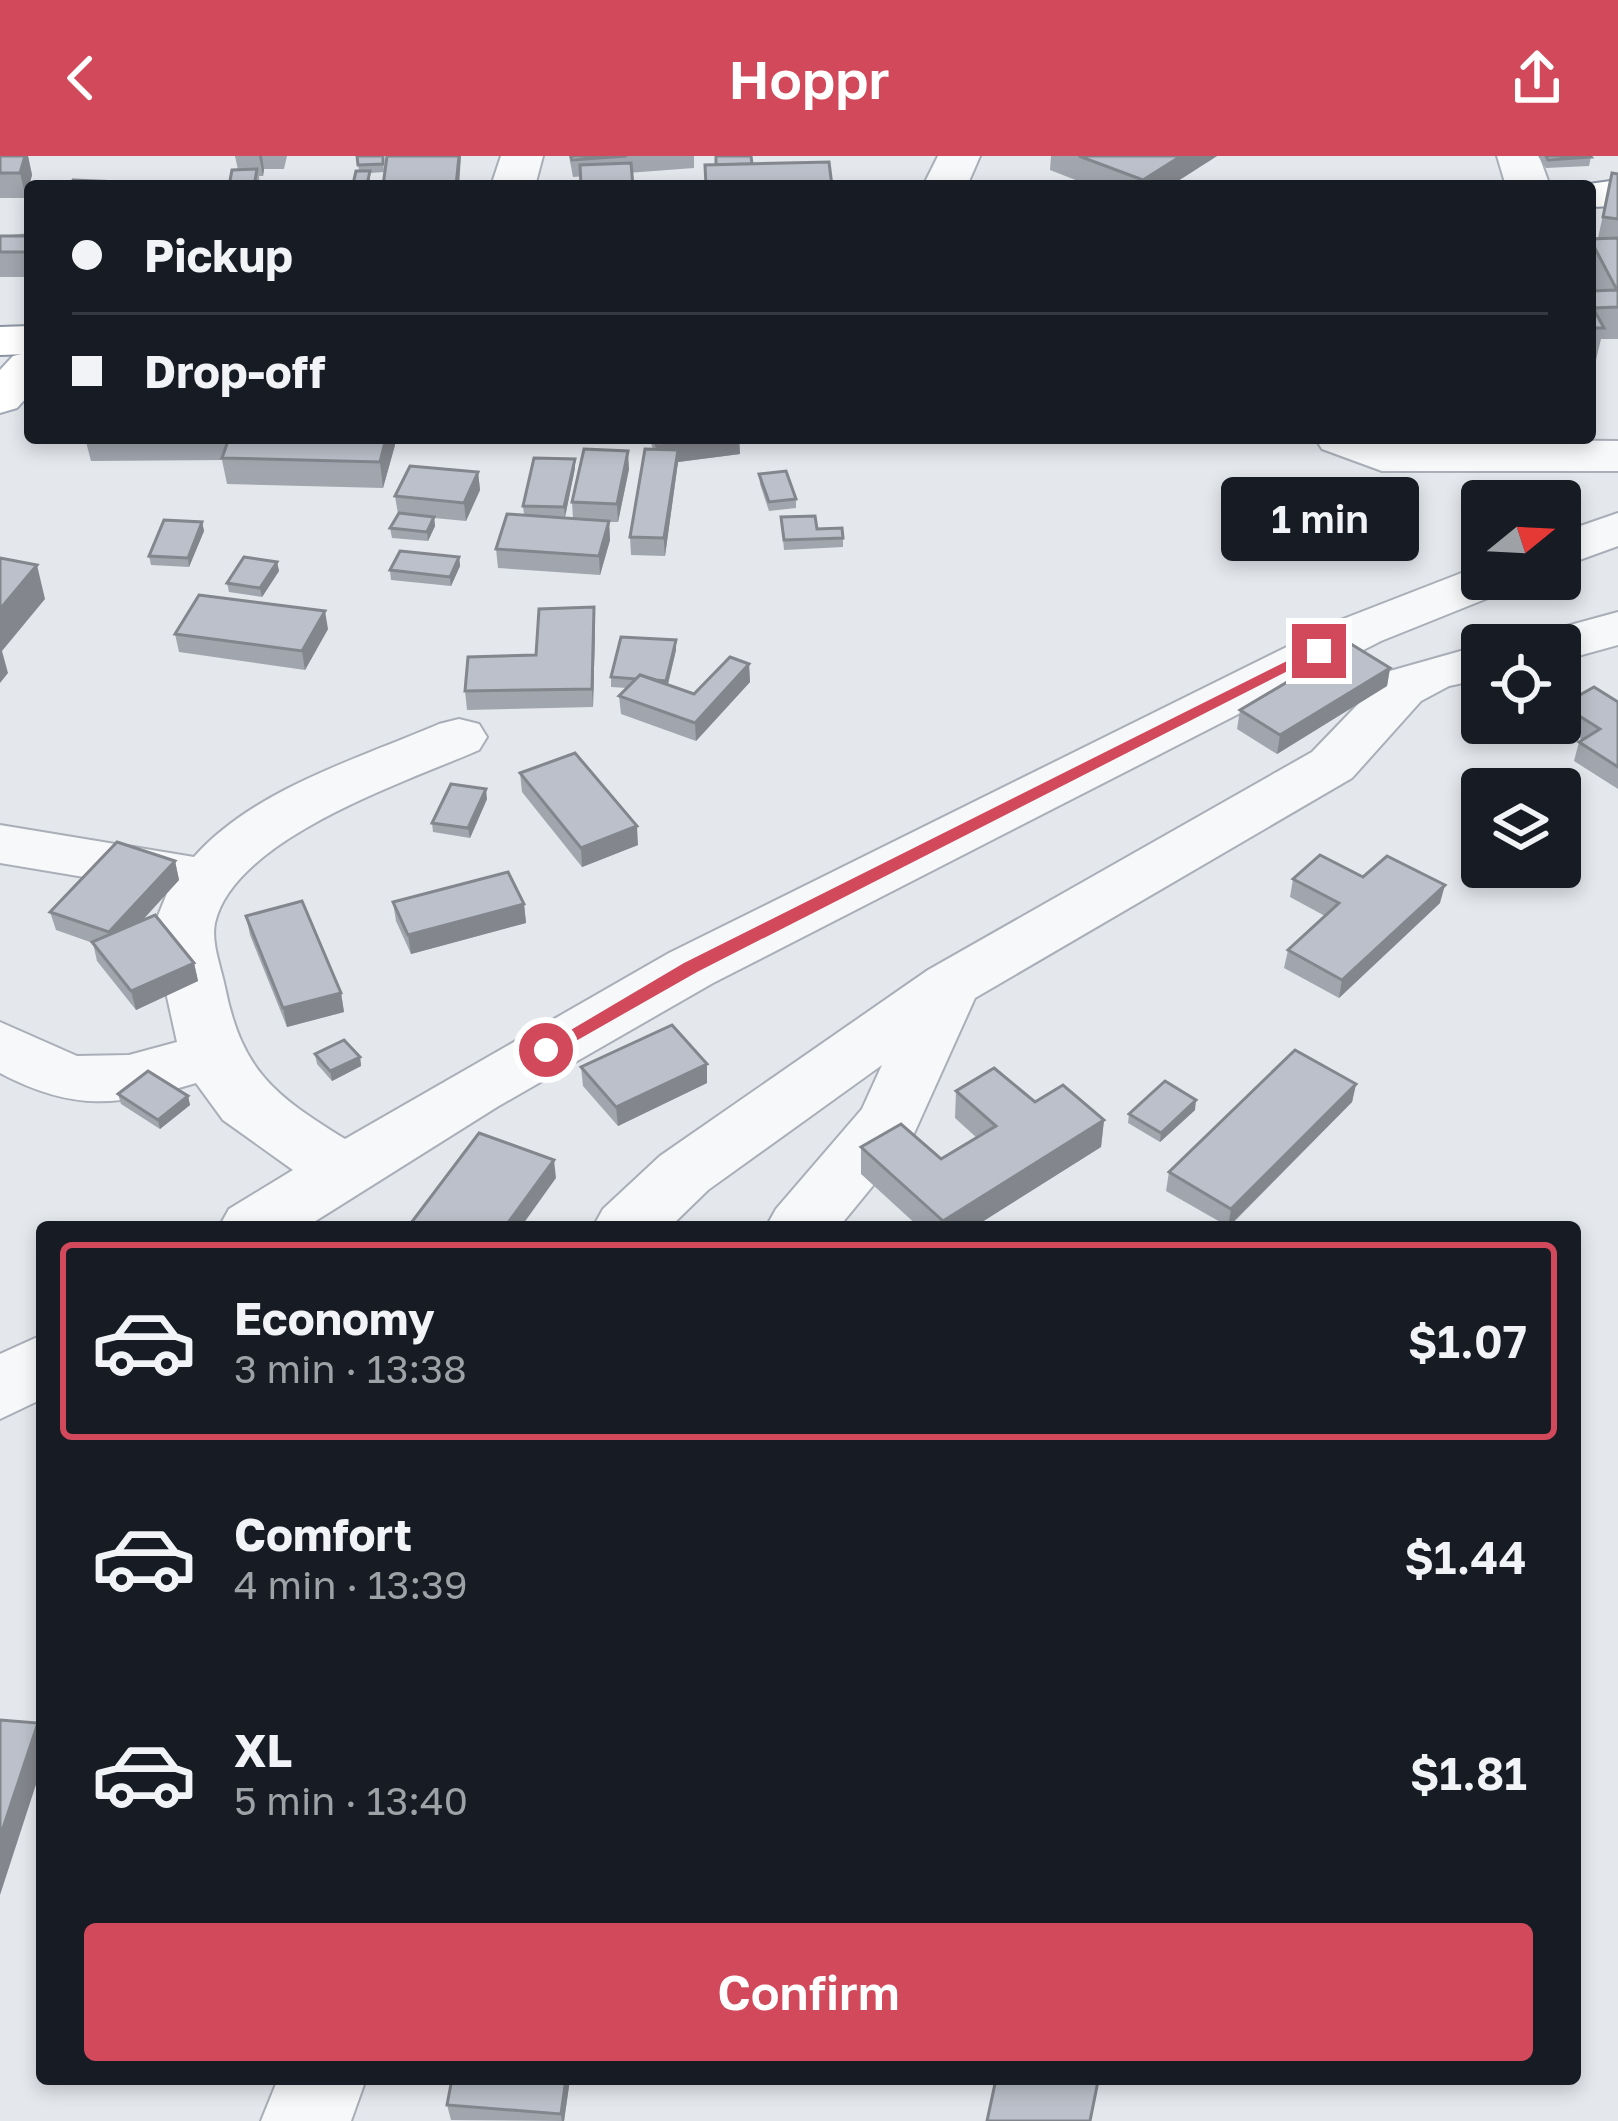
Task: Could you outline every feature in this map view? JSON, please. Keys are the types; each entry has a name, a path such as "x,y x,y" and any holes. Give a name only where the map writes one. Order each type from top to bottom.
{"main road":[{"path":"0,398 24,372"}],"street":[{"path":"1354,444 1382,456 1618,456"},
{"path":"1581,543 1618,528"},
{"path":"263,1221 691,968 1340,640 1461,590"},
{"path":"1581,639 1618,628"},
{"path":"633,1221 684,1173 950,985 1332,765 1358,743 1400,689 1461,667"},
{"path":"344,1171 244,1102 214,1054 198,1011 185,925 210,878 269,826 458,737"},
{"path":"0,844 210,878"},
{"path":"805,1221 889,1121 950,985"},
{"path":"0,1046 73,1079 93,1080 141,1075 214,1054"},
{"path":"0,1390 36,1367"},
{"path":"306,2121 320,2085"}],"building":[{"path":"0,156 25,156 20,173 0,173"},
{"path":"357,156 383,156 383,164 358,165"},
{"path":"387,156 459,156 457,180 384,180"},
{"path":"571,156 627,156 572,160"},
{"path":"716,156 751,156 752,164 716,165"},
{"path":"1079,156 1181,156 1143,180"},
{"path":"1546,156 1590,156 1591,157 1548,160"},
{"path":"829,162 831,180 706,180 705,165"},
{"path":"631,163 632,180 581,180 580,165"},
{"path":"257,169 255,180 230,180 232,170"},
{"path":"356,171 370,171 368,180 354,180"},
{"path":"1612,173 1618,174 1618,219 1603,217"},
{"path":"0,236 24,236 24,252 0,252"},
{"path":"1618,238 1618,307 1596,308 1596,291 1617,290 1596,250 1596,239"},
{"path":"227,444 384,444 380,462 222,458"},
{"path":"584,449 628,451 617,504 572,502"},
{"path":"645,449 678,450 664,538 630,537"},
{"path":"534,458 575,459 564,507 523,506"},
{"path":"410,466 478,472 464,503 395,496"},
{"path":"786,471 796,499 769,502 759,474"},
{"path":"399,513 434,517 427,532 390,528"},
{"path":"507,514 609,521 599,556 496,549"},
{"path":"815,516 817,529 842,528 843,538 784,540 781,517"},
{"path":"164,520 202,522 188,558 149,556"},
{"path":"400,551 459,557 450,577 390,570"},
{"path":"244,557 277,562 260,588 227,583"},
{"path":"0,558 37,565 0,609"},
{"path":"199,595 325,611 302,651 175,634"},
{"path":"594,607 592,689 465,691 468,657 536,655 539,609"},
{"path":"621,637 676,640 666,681 640,675 636,679 611,677"},
{"path":"1351,644 1390,668 1280,735 1240,710"},
{"path":"730,657 749,664 695,723 619,696 640,675 694,694"},
{"path":"1594,687 1618,702 1618,767 1581,743 1600,729 1581,717 1581,694"},
{"path":"575,753 637,826 581,848 520,773"},
{"path":"451,784 486,789 468,828 432,823"},
{"path":"117,842 175,861 109,932 50,912"},
{"path":"1320,855 1363,877 1387,856 1445,885 1342,980 1288,950 1339,903 1293,879"},
{"path":"508,872 524,904 408,935 393,902"},
{"path":"302,901 341,993 283,1008 246,916"},
{"path":"155,915 194,963 131,991 92,942"},
{"path":"672,1025 707,1064 616,1107 581,1067"},
{"path":"344,1040 360,1057 330,1071 315,1054"},
{"path":"1295,1050 1356,1084 1231,1209 1169,1172"},
{"path":"994,1068 1035,1102 1063,1085 1104,1120 943,1221 861,1147 901,1124 941,1159 996,1126 956,1091"},
{"path":"148,1071 188,1096 158,1120 118,1094"},
{"path":"1165,1081 1196,1100 1161,1133 1129,1114"},
{"path":"479,1133 554,1160 509,1221 413,1221"},
{"path":"0,1720 36,1723 36,1729 0,1837"},
{"path":"451,2085 565,2085 561,2114 447,2105"},
{"path":"995,2085 1097,2085 1090,2121 987,2121"}],"route":[{"path":"546,1050 691,968 1319,651"}]}
